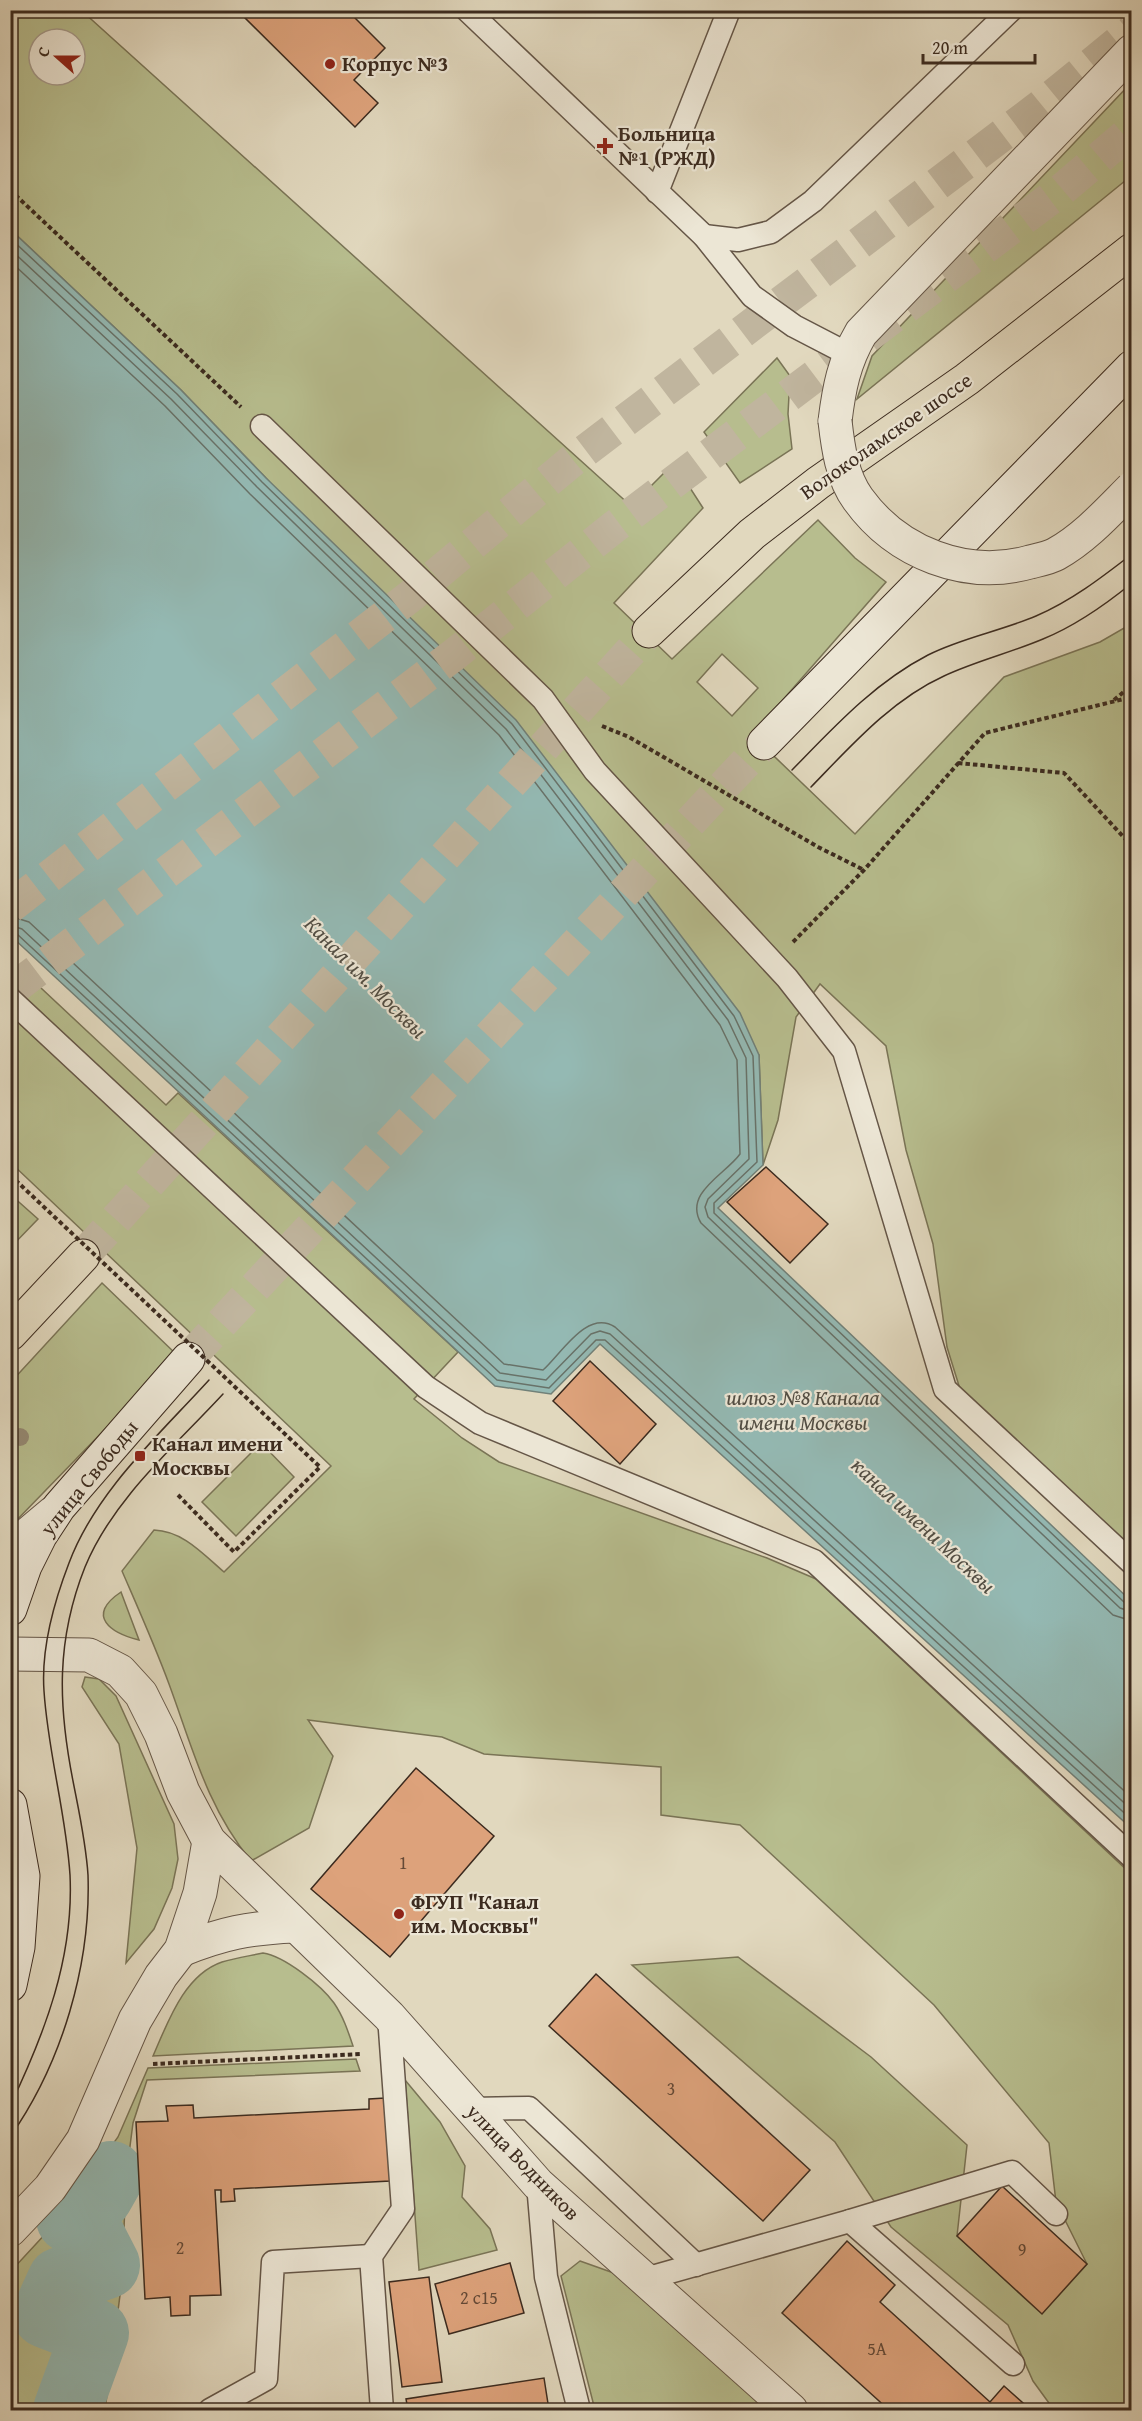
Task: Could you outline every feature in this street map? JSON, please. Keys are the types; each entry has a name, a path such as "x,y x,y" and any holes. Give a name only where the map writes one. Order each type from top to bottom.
{"main road":[{"name":"Волоколамское шоссе","path":"649,631 761,527 818,483 976,372 1131,250"},
{"path":"10,1334 83,1256"}],"street":[{"path":"1131,51 907,282 861,333 848,354 840,382 835,421 839,458 856,497 875,520 919,552 960,566 1007,568 1056,555 1098,522 1131,488"},
{"path":"764,743 1131,367"},
{"name":"улица Свободы","path":"10,1609 25,1566 40,1536 59,1507 188,1359"},
{"path":"10,1549 59,1507"},
{"name":"улица Водников","path":"10,1654 89,1655 120,1671 141,1694 161,1734 183,1792 209,1841 389,2016 538,2184 791,2410"},
{"path":"10,1804 23,1876 18,1947 10,1985"},
{"path":"10,2230 50,2188 83,2140 135,2020 161,1976 181,1950 200,1893 209,1841"},
{"path":"181,1950 219,1935 251,1928 294,1926"}],"lane":[{"path":"467,10 704,236 752,296 794,326 848,354"},
{"path":"657,192 729,10"},
{"path":"704,236 738,240 771,232 805,208 1011,10"},
{"path":"262,426 543,699 595,771 787,978 844,1051 945,1389 1131,1563"},
{"path":"10,999 426,1387 480,1423 814,1561 1131,1857"},
{"path":"382,2410 371,2256 403,2209 389,2016"},
{"path":"472,2109 529,2108 696,2265"},
{"path":"645,2279 1012,2172 1056,2214"},
{"path":"538,2184 546,2277 579,2410"},
{"path":"850,2221 1013,2364"},
{"path":"210,2410 266,2379 273,2262 371,2256"}],"path":[{"path":"10,190 262,426"},
{"path":"1113,701 1131,684"},
{"path":"772,964 864,870 985,733 1131,697"},
{"path":"595,723 628,737 818,847 864,870"},
{"path":"958,763 1064,773 1131,846"},
{"path":"10,1174 320,1467 234,1552 178,1496"},
{"path":"144,2065 392,2052"}],"green space":[{"path":"10,11 82,11 631,506 674,463 703,508 614,603 672,659 818,520 855,558 886,582 752,735 855,834 1004,677 1100,642 1131,624 1131,1549 960,1389 947,1347 933,1244 906,1150 886,1046 820,984 796,1017 778,1120 763,1165 759,1055 266,478 181,390 11,230","holes":["722,654 758,688 732,716 697,682"]},
{"path":"1131,83 1131,176 857,399 872,356"},
{"path":"777,358 790,376 788,414 792,449 740,483 704,432"},
{"path":"10,959 166,1105 178,1093 458,1352 414,1399 462,1438 499,1462 767,1558 816,1579 1131,1874 1131,2410 1054,2410 1033,2381 1008,2325 891,2227 835,2142 632,1965 738,1957 871,2057 967,2145 957,2236 1042,2313 1087,2264 1056,2202 1049,2143 934,2005 740,1825 661,1815 661,1767 484,1754 442,1737 308,1720 333,1756 309,1828 251,1861 223,1820 202,1777 169,1684 122,1571 154,1530 174,1534 183,1539 224,1572 331,1466 11,1163"},
{"path":"11,1195 38,1219 11,1247"},
{"path":"102,1283 177,1355 11,1526 10,1383"},
{"path":"261,1443 294,1477 236,1536 202,1502"},
{"path":"121,1592 139,1640 119,1633 106,1622 103,1616 110,1601"},
{"path":"85,1677 99,1679 116,1696 174,1824 178,1859 172,1888 154,1929 126,1963 137,1848 119,1744 82,1687"},
{"path":"263,1953 291,1965 328,1996 340,2013 353,2046 153,2056 171,2015 187,1988 197,1977 222,1962"},
{"path":"356,2059 360,2071 147,2080 133,2123 126,2177 122,2280 105,2410 11,2410 11,2271 60,2218 118,2137 148,2068"},
{"path":"405,2080 440,2122 465,2166 462,2197 490,2229 497,2250 419,2270"},
{"path":"580,2261 625,2277 777,2410 595,2410 561,2276"}],"water":[{"path":"11,230 181,390 266,478 516,720 740,1013 759,1055 763,1165 718,1208 1131,1601 1131,1828 600,1344 551,1394 495,1386 11,936"}],"building":[{"name":"Корпус №3","path":"237,10 347,10 385,48 354,80 378,103 355,127"},
{"path":"766,1167 828,1224 790,1263 727,1202"},
{"path":"590,1361 656,1424 620,1464 553,1401"},
{"path":"416,1768 494,1836 390,1957 311,1889"},
{"path":"596,1974 810,2170 763,2221 549,2026"},
{"path":"385,2098 390,2181 234,2189 235,2201 221,2202 221,2190 215,2190 221,2295 190,2296 190,2315 171,2316 170,2297 145,2299 136,2122 168,2121 166,2106 193,2105 194,2118 369,2109 369,2099"},
{"path":"1002,2186 1087,2264 1042,2314 957,2236"},
{"path":"847,2241 895,2285 880,2302 990,2402 1004,2386 1031,2410 889,2410 782,2313"},
{"path":"510,2263 524,2313 449,2334 435,2284"},
{"path":"429,2277 442,2382 402,2387 389,2282"},
{"path":"544,2378 549,2410 408,2410 406,2399"}],"waterway":[{"path":"67,2410 95,2333 46,2314 61,2281 106,2265 88,2230 70,2219 85,2201 99,2196 111,2175"}],"tunnel":[{"path":"10,907 412,595 573,460 1038,108 1132,31"},
{"path":"10,991 455,654 614,527 1059,192 1132,130"},
{"path":"83,1256 649,631"},
{"path":"188,1359 764,743"}],"tram line":[{"path":"792,770 872,692 908,666 941,649 1049,610 1086,588 1132,554"},
{"path":"811,787 872,726 906,698 944,676 1031,644 1067,628 1132,583"},
{"path":"10,2106 35,2051 55,1994 62,1965 70,1905 68,1852 49,1737 44,1691 47,1642 58,1594 69,1563 95,1512 130,1465 209,1380"},
{"path":"10,2137 45,2078 58,2045 70,2012 84,1943 88,1909 88,1875 64,1726 62,1673 69,1621 76,1594 85,1567 111,1519 146,1475 223,1394"}],"place":[{"name":"Корпус №3","path":"330,64"},
{"name":"Больница №1 (РЖД)","path":"605,146"},
{"name":"Канал имени Москвы","path":"140,1456"},
{"name":"ФГУП \"Канал им. Москвы\"","path":"399,1914"}],"water label":[{"name":"Канал им. Москвы","path":"366,977"},
{"name":"шлюз №8 Канала имени Москвы","path":"803,1410"},
{"name":"канал имени Москвы","path":"924,1525"}]}
